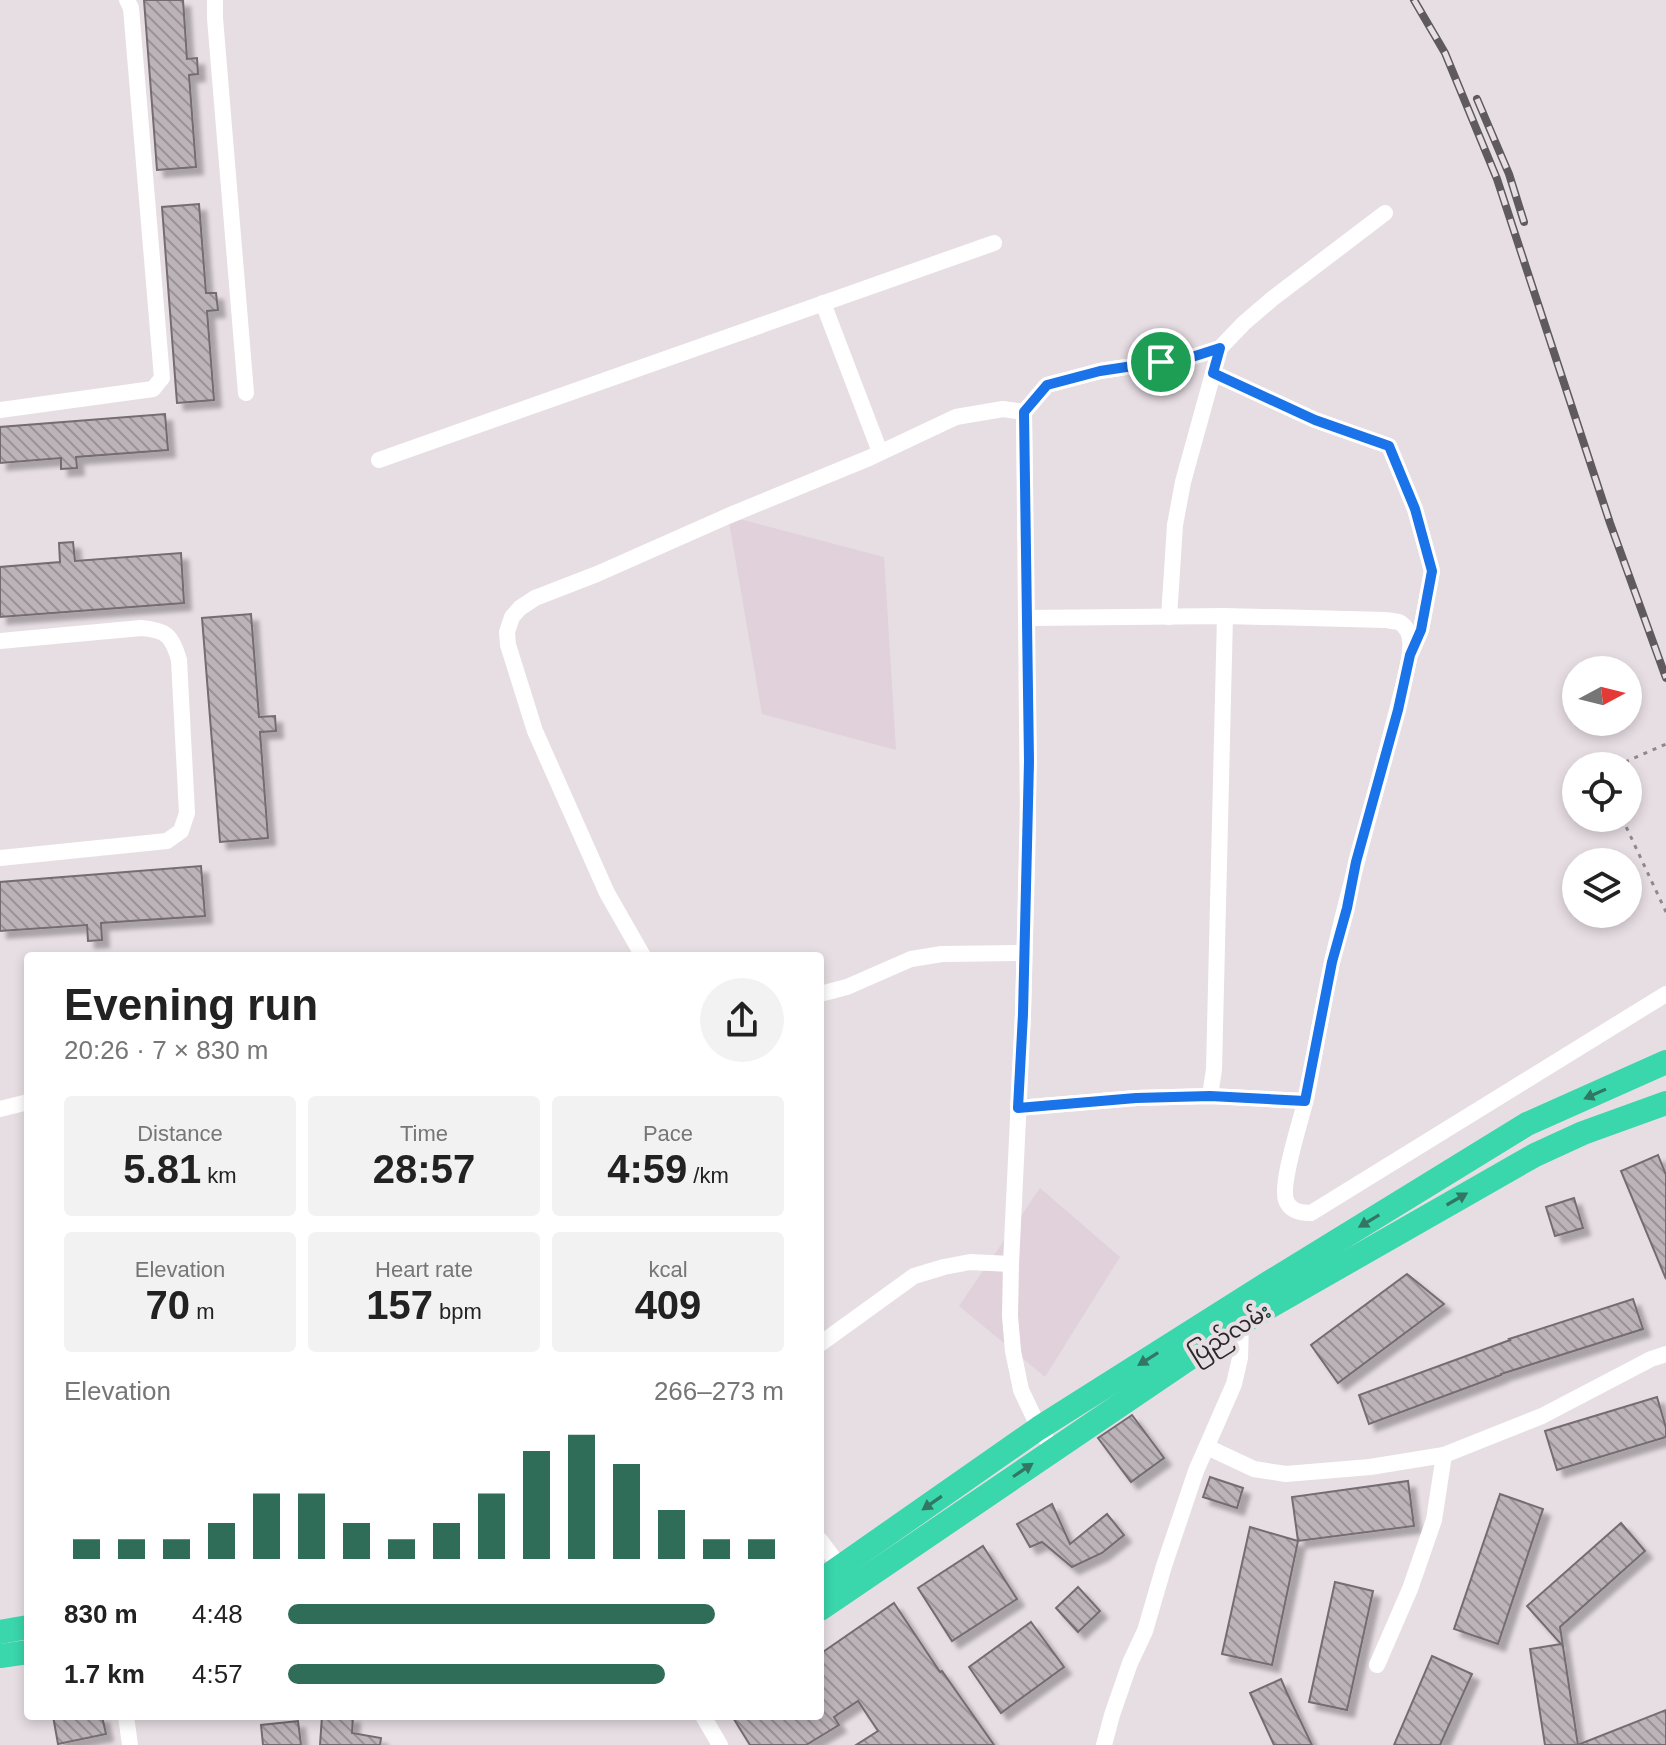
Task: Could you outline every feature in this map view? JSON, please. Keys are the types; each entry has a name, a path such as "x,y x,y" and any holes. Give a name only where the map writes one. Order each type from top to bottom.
{"highway":[{"path":"824,1578 1039,1428 1235,1315 1527,1124 1666,1062"},
{"name":"ပြည်လမ်း","path":"824,1606 1053,1450 1235,1315 1535,1155 1583,1133 1666,1103"},
{"path":"0,1632 24,1628"},
{"path":"0,1656 24,1653"}],"street":[{"path":"0,410 153,389 162,378 131,8 127,0"},
{"path":"215,0 246,393"},
{"path":"1169,617 1175,525 1183,482 1220,348 1272,299 1385,213"},
{"path":"379,460 994,243"},
{"path":"823,303 880,452"},
{"path":"1053,1450 1021,1390 1010,1316 1029,787 1024,412 1047,385 1100,371 1192,357 1220,348"},
{"path":"1213,373 1315,420 1389,446 1415,509 1432,571 1421,630 1410,655 1332,962 1285,1185 1286,1200 1292,1209 1311,1213 1666,994"},
{"path":"641,952 607,893 535,731 508,645 507,632 512,617 535,598 597,574 956,417 1003,409 1024,412"},
{"path":"1027,618 1225,616 1371,619 1399,622 1407,630 1410,655"},
{"path":"1210,1096 1214,1069 1225,616"},
{"path":"0,641 141,628 157,629 168,635 175,643 179,660 187,813 181,831 167,841 0,858"},
{"path":"824,993 847,987 911,959 942,954 1024,953"},
{"path":"1018,1108 1136,1098 1210,1096 1305,1101"},
{"path":"0,1109 24,1103"},
{"path":"824,1341 914,1276 970,1262 1011,1264"},
{"path":"1105,1744 1130,1663 1145,1631 1188,1492 1234,1384 1240,1358 1235,1315"},
{"path":"1207,1447 1254,1469 1286,1474 1370,1467 1444,1455 1542,1416 1666,1354"},
{"path":"1377,1665 1410,1589 1434,1520 1444,1455"},
{"path":"824,1545 840,1567"},
{"path":"127,1720 130,1745"},
{"path":"705,1720 720,1745"}],"path":[{"path":"1642,755 1666,744"},
{"path":"1629,832 1666,912"}],"shaded area":[{"path":"728,516 884,557 896,750 762,714"},
{"path":"1040,1188 1120,1257 1045,1377 959,1306"}],"building":[{"path":"144,0 183,0 187,59 197,58 198,74 189,75 196,167 157,170"},
{"path":"199,204 206,293 216,293 218,310 207,311 214,400 177,403 162,207"},
{"path":"165,414 168,450 76,457 77,468 61,469 61,458 0,463 0,427"},
{"path":"73,542 75,561 181,553 184,603 0,617 0,567 60,562 59,543"},
{"path":"251,614 259,717 275,716 276,731 260,732 268,838 220,842 202,618"},
{"path":"201,866 205,916 101,923 102,940 88,941 87,925 0,931 0,882"},
{"path":"1658,1155 1666,1175 1666,1279 1621,1171"},
{"path":"1574,1198 1583,1228 1555,1236 1546,1207"},
{"path":"1407,1274 1444,1304 1338,1383 1311,1345"},
{"path":"1633,1299 1643,1329 1501,1374 1369,1424 1359,1395 1509,1339"},
{"path":"1657,1397 1666,1437 1557,1470 1545,1431"},
{"path":"1132,1415 1164,1458 1131,1482 1098,1438"},
{"path":"1210,1477 1243,1488 1237,1508 1203,1497"},
{"path":"1408,1481 1414,1526 1298,1541 1292,1497"},
{"path":"1500,1494 1543,1509 1498,1644 1454,1629"},
{"path":"1052,1504 1070,1544 1107,1514 1124,1535 1102,1553 1072,1567 1042,1542 1030,1547 1017,1524"},
{"path":"1621,1523 1645,1551 1560,1627 1578,1745 1545,1745 1530,1649 1561,1644 1527,1606"},
{"path":"1250,1527 1298,1541 1272,1665 1222,1654"},
{"path":"983,1546 1017,1599 952,1641 918,1588"},
{"path":"1335,1582 1373,1591 1347,1710 1309,1702"},
{"path":"1078,1587 1100,1611 1078,1632 1056,1608"},
{"path":"894,1603 994,1745 856,1745 878,1731 858,1701 834,1717 839,1725 806,1745 750,1745 734,1720 824,1720 824,1651"},
{"path":"1031,1622 1064,1667 1001,1713 969,1667"},
{"path":"1432,1656 1472,1674 1440,1745 1394,1745"},
{"path":"1281,1679 1312,1745 1274,1745 1250,1693"},
{"path":"1666,1710 1666,1745 1580,1745 1580,1744"},
{"path":"54,1720 103,1720 106,1734 58,1744"},
{"path":"322,1720 353,1720 352,1733 381,1738 380,1745 320,1745"},
{"path":"298,1721 301,1745 263,1745 261,1725"}],"railway":[{"path":"1414,0 1445,53 1497,179 1610,523 1666,678"},
{"path":"1477,99 1509,174 1524,222"}],"route":[{"path":"1220,348 1213,373 1315,420 1389,446 1415,509 1432,571 1421,630 1410,655 1356,862 1332,962 1305,1101 1210,1096 1136,1098 1018,1108 1029,761 1024,412 1047,385 1100,371 1161,362 1220,348"}]}
